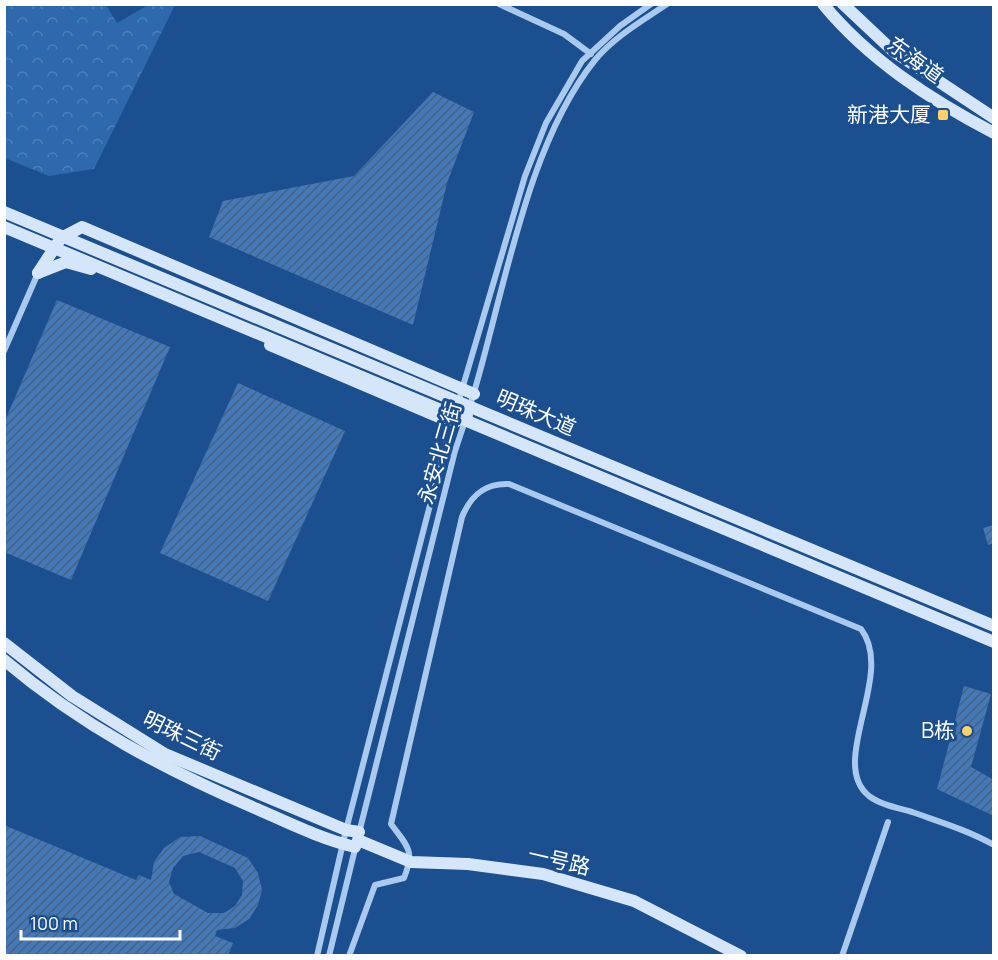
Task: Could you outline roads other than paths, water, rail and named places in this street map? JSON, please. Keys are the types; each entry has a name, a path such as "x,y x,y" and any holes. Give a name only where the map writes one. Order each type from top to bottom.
{"street":[{"path":"499,4 564,34 596,59"},
{"name":"永安北三街","path":"329,956 354,841 455,451 467,415 469,392 519,195 535,148 570,80 589,52 651,4"},
{"name":"永安北三街","path":"346,830 453,423 469,392 539,166 566,108 596,59 625,33 667,4"},
{"name":"东海道","path":"823,4 859,42 914,86 993,133"},
{"name":"东海道","path":"843,4 892,51 993,118"},
{"name":"明珠大道","path":"4,212 993,626"},
{"name":"明珠大道","path":"4,227 993,642"},
{"path":"4,351 38,273 62,238 82,227 469,392"},
{"path":"38,273 66,262 81,265 453,423"},
{"name":"明珠大道","path":"453,423 467,415"},
{"path":"349,956 375,885 404,878 411,862 411,850 391,824 396,801 462,517 475,495 496,483 509,484 861,629 872,647 872,664 854,762 862,788 881,802 969,831 993,845"},
{"name":"明珠三街","path":"4,642 72,696 165,754 346,830 354,841"},
{"name":"明珠三街","path":"4,660 69,711 127,748 209,788 354,841"},
{"path":"842,956 888,822"},
{"name":"永安北三街","path":"317,956 354,841"},
{"name":"一号路","path":"354,841 411,862 468,864 543,874 634,901 741,956"}],"place":[{"name":"新港大厦","path":"943,115"},
{"name":"B栋","path":"967,731"}]}
